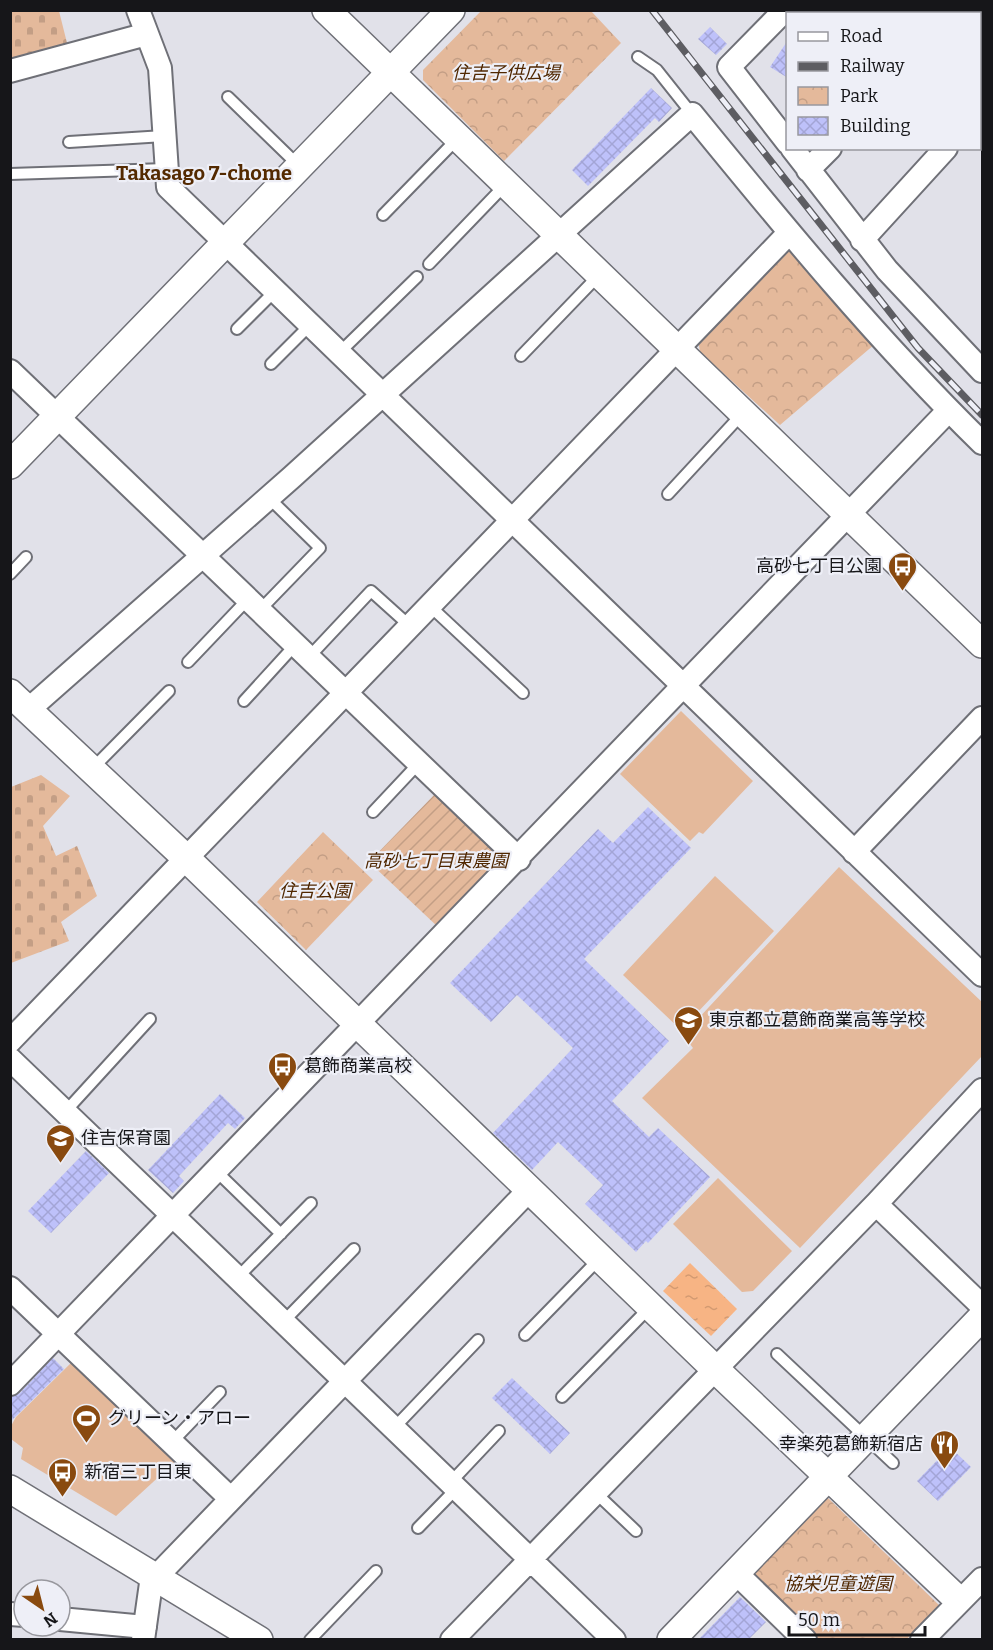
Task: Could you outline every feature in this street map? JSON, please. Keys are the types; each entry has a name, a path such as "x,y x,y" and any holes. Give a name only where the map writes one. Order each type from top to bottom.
{"street":[{"path":"138,10 160,68 168,187 982,975"},
{"path":"326,10 982,644"},
{"path":"10,465 451,10"},
{"path":"785,10 729,67 786,140"},
{"path":"10,71 147,34"},
{"path":"956,1598 869,1506 827,1476 188,860 19,702 203,556 692,114 789,233 888,348 982,443"},
{"path":"793,150 862,240 980,364"},
{"path":"808,170 828,150"},
{"path":"862,240 944,150"},
{"path":"10,1041 188,860 789,233"},
{"path":"10,371 519,859"},
{"path":"10,1384 214,1169 519,859 949,410"},
{"path":"854,852 982,718"},
{"path":"10,1059 614,1640"},
{"path":"452,1640 876,1203 982,1090"},
{"path":"72,1621 144,1633 154,1577 529,1190"},
{"path":"876,1203 982,1306"},
{"path":"10,1288 231,1499"},
{"path":"671,1640 982,1317"},
{"path":"10,1489 259,1640"},
{"path":"735,1572 805,1640"},
{"path":"922,1640 956,1598 982,1579"}],"lane":[{"path":"638,57 657,70 692,114"},
{"path":"228,97 300,166"},
{"path":"69,142 164,136"},
{"path":"382,215 458,138"},
{"path":"10,174 166,169"},
{"path":"429,264 506,184"},
{"path":"521,356 599,275"},
{"path":"339,354 417,277"},
{"path":"237,329 275,291"},
{"path":"271,364 310,324"},
{"path":"668,494 742,413"},
{"path":"188,662 320,548 268,497"},
{"path":"10,574 26,557"},
{"path":"243,701 371,591 411,628"},
{"path":"431,607 523,693"},
{"path":"91,771 169,691"},
{"path":"372,812 419,763"},
{"path":"65,1112 150,1019"},
{"path":"214,1169 280,1234"},
{"path":"237,1278 311,1203"},
{"path":"283,1322 354,1249"},
{"path":"525,1335 600,1258"},
{"path":"562,1397 651,1305"},
{"path":"394,1428 478,1340"},
{"path":"777,1354 892,1463"},
{"path":"172,1442 220,1392"},
{"path":"418,1528 499,1431"},
{"path":"596,1493 636,1532"},
{"path":"310,1640 376,1571"}],"green space":[{"path":"11,11 59,11 68,47 11,63"},
{"name":"住吉子供広場","path":"481,11 591,11 621,43 504,161 423,80 423,70"},
{"path":"785,249 791,249 875,344 780,425 700,352 698,339"},
{"path":"681,711 753,781 703,834 699,832 690,841 620,774"},
{"path":"41,775 70,796 43,826 56,856 77,846 97,896 61,922 69,941 11,963 11,787"},
{"name":"高砂七丁目東農園","path":"435,794 503,859 438,927 369,862"},
{"name":"住吉公園","path":"323,832 373,880 306,950 257,902"},
{"path":"839,867 982,1002 982,1056 800,1248 642,1098 693,1048 683,1035"},
{"path":"715,876 774,931 681,1030 623,975"},
{"path":"718,1178 792,1251 753,1291 742,1292 673,1224"},
{"name":"グリーン・アロー","path":"71,1363 176,1461 116,1516 21,1459 23,1448 11,1439 11,1426 16,1417"},
{"name":"協栄児童遊園","path":"828,1498 939,1605 907,1639 814,1639 755,1581 756,1572"}],"water":[{"path":"690,1263 737,1309 711,1336 663,1291"}],"building":[{"path":"710,27 727,44 716,55 698,39"},
{"path":"786,43 786,77 770,67"},
{"path":"651,88 672,108 659,122 655,118 588,186 572,170"},
{"path":"648,807 691,848 584,959 669,1041 612,1101 649,1137 658,1128 710,1177 648,1243 646,1241 636,1252 585,1204 603,1185 558,1142 532,1170 493,1133 573,1048 517,995 491,1022 450,983 598,829 613,843"},
{"path":"220,1094 245,1118 235,1129 228,1123 179,1176 184,1181 173,1193 148,1170"},
{"path":"86,1151 109,1173 51,1233 28,1211"},
{"path":"53,1358 64,1369 10,1422 10,1398 20,1393"},
{"path":"512,1378 570,1433 550,1454 492,1398"},
{"path":"950,1447 971,1467 938,1501 917,1481"},
{"path":"740,1597 766,1622 748,1640 698,1640"}],"railway":[{"path":"652,10 918,348 982,415"}],"place":[{"name":"高砂七丁目公園","path":"903,592"},
{"name":"東京都立葛飾商業高等学校","path":"688,1046"},
{"name":"葛飾商業高校","path":"283,1092"},
{"name":"住吉保育園","path":"60,1164"},
{"name":"グリーン・アロー","path":"87,1444"},
{"name":"幸楽苑葛飾新宿店","path":"944,1470"},
{"name":"新宿三丁目東","path":"63,1498"}],"district":[{"name":"Takasago 7-chome","path":"204,173"}]}
